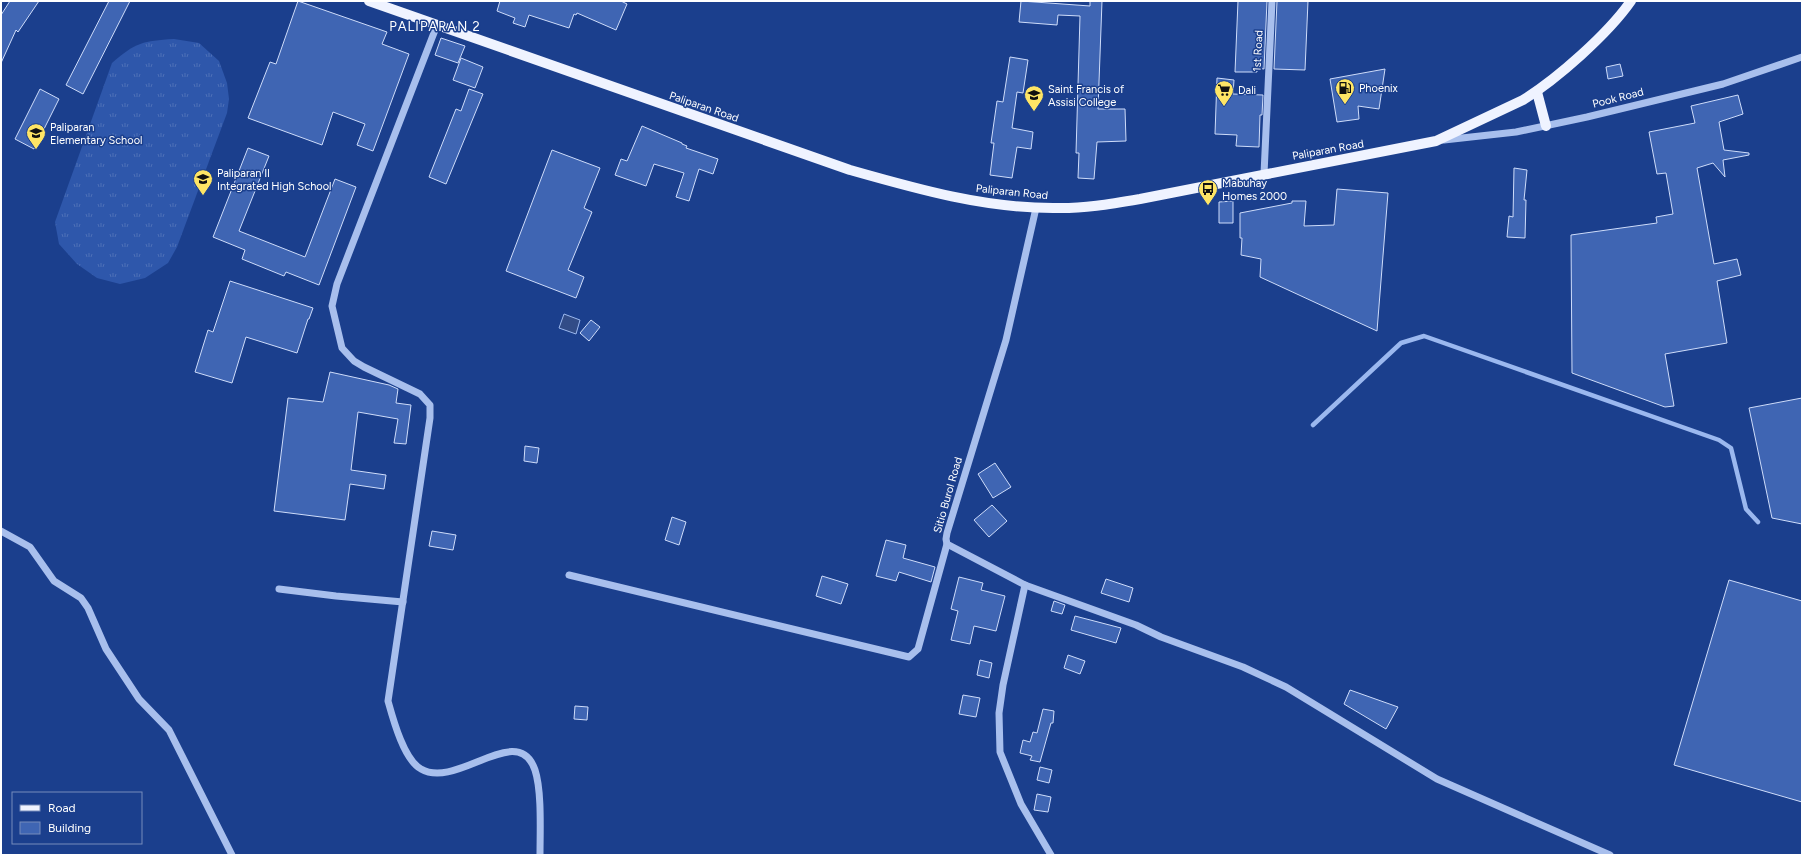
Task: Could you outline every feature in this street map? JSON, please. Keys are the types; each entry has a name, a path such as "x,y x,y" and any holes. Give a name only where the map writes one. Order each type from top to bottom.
{"main road":[{"name":"Paliparan Road","path":"369,1 436,26 850,170 925,192 990,204 1036,208 1061,208 1109,204 1397,150 1436,141 1537,92 1604,32 1631,1"},
{"path":"1537,92 1546,126"}],"street":[{"name":"1st Road","path":"1264,174 1272,1"},
{"path":"436,26 337,284 332,306 342,348 354,361 420,394 430,405 430,418 388,701 396,730 414,763 421,769 435,773 462,769 509,750 521,752 528,757 535,769 538,784 540,855"},
{"name":"Pook Road","path":"1436,141 1516,132 1546,126 1723,84 1802,57"},
{"name":"Sitio Burol Road","path":"1036,208 1006,340 947,532 947,544 1025,585 1136,625 1161,637 1250,670 1286,687 1437,779 1610,855"},
{"path":"1,530 30,547 54,581 81,598 88,608 106,649 139,699 169,730 232,855"},
{"path":"569,575 909,657 918,649 921,642 942,558 947,544"},
{"path":"1025,585 1002,685 999,714 1000,752 1021,804 1051,855"},
{"path":"279,589 403,602"}],"green space":[{"path":"174,39 199,43 219,61 227,83 229,99 227,113 177,247 168,263 145,278 120,284 97,278 77,264 59,244 55,222 112,63 127,51 140,44"}],"shaded area":[{"path":"564,314 580,320 576,334 559,328"}],"building":[{"path":"10,1 39,1 18,32 16,30 1,63 1,15"},
{"path":"109,1 130,1 83,94 66,85"},
{"path":"298,1 387,32 382,44 409,54 373,151 357,145 365,124 333,112 322,145 248,118 270,62 276,64"},
{"path":"500,1 621,1 627,4 616,30 577,13 576,15 574,14 569,28 529,15 525,27 513,23 515,18 497,11"},
{"path":"1021,1 1090,6 1090,1 1102,1 1098,109 1125,109 1126,141 1097,142 1094,179 1078,178 1079,153 1076,153 1080,16 1058,15 1057,25 1019,22"},
{"path":"1238,1 1267,1 1264,69 1257,68 1257,72 1235,72"},
{"path":"1277,1 1308,1 1305,70 1274,69"},
{"path":"441,38 465,46 458,63 435,55"},
{"path":"1010,57 1028,60 1023,93 1017,92 1012,128 1033,132 1031,149 1017,147 1012,178 990,175 994,143 991,143 997,101 1003,102"},
{"path":"461,58 483,67 475,88 453,80"},
{"path":"1620,64 1623,76 1608,79 1606,67"},
{"path":"1385,69 1379,109 1358,106 1359,119 1337,122 1330,79"},
{"path":"1217,78 1234,80 1233,94 1263,95 1262,115 1260,115 1259,147 1236,146 1237,135 1215,134"},
{"path":"40,89 59,99 34,149 15,139"},
{"path":"469,89 483,94 446,184 429,177 456,109 461,111"},
{"path":"1738,95 1743,114 1719,122 1724,150 1749,153 1749,155 1723,160 1725,177 1713,163 1697,168 1714,264 1737,259 1741,275 1717,281 1727,343 1665,354 1674,406 1665,407 1572,373 1571,235 1657,223 1656,217 1673,214 1666,173 1657,174 1649,132 1695,123 1691,106"},
{"path":"642,126 682,143 687,146 686,148 718,159 713,174 699,169 689,201 676,197 684,173 654,164 646,186 615,175 621,159 627,161"},
{"path":"248,148 269,156 239,231 305,257 335,179 356,187 319,285 286,272 284,276 242,259 245,250 213,237"},
{"path":"552,150 600,168 584,208 592,212 568,270 584,277 576,298 506,271"},
{"path":"1514,168 1527,170 1524,200 1526,200 1525,238 1507,237 1509,216 1513,217"},
{"path":"1337,189 1388,193 1377,331 1260,277 1261,259 1241,255 1242,238 1240,238 1240,213 1292,203 1292,201 1306,201 1304,226 1334,225"},
{"path":"1233,201 1233,223 1219,223 1219,202"},
{"path":"230,281 313,308 297,353 246,337 232,383 195,372 208,330 213,332"},
{"path":"591,320 600,327 589,341 580,333"},
{"path":"330,372 389,385 398,389 396,403 411,405 406,444 394,443 398,419 358,412 351,470 386,475 384,489 350,484 345,520 274,511 288,398 323,402"},
{"path":"1802,398 1802,524 1772,518 1749,408"},
{"path":"525,446 539,448 537,463 524,461"},
{"path":"995,463 1011,487 993,498 978,474"},
{"path":"992,505 1007,521 989,537 974,520"},
{"path":"672,517 686,522 679,545 665,540"},
{"path":"432,531 456,535 453,550 429,546"},
{"path":"886,540 906,545 903,558 935,567 931,582 899,572 896,581 876,576"},
{"path":"822,576 848,584 841,604 816,596"},
{"path":"959,577 983,583 981,590 1005,596 996,631 974,626 970,644 951,640 958,611 951,609"},
{"path":"1106,579 1133,588 1129,602 1101,593"},
{"path":"1729,580 1802,601 1802,802 1674,765"},
{"path":"1054,601 1065,605 1062,614 1051,611"},
{"path":"1075,616 1121,628 1116,643 1071,630"},
{"path":"1068,655 1085,661 1080,674 1064,668"},
{"path":"980,660 992,663 989,678 977,675"},
{"path":"1350,690 1398,707 1386,729 1344,704"},
{"path":"963,695 980,698 976,717 959,714"},
{"path":"575,706 588,707 587,720 574,719"},
{"path":"1043,709 1054,711 1053,723 1051,723 1040,762 1030,760 1032,756 1020,753 1023,740 1030,742 1033,732 1037,733"},
{"path":"1040,767 1052,770 1049,783 1037,780"},
{"path":"1037,794 1051,797 1048,812 1034,810"}],"waterway":[{"path":"1313,425 1401,343 1424,336 1719,440 1731,448 1746,509 1758,522"}],"place":[{"name":"Phoenix","path":"1345,105"},
{"name":"Dali","path":"1224,107"},
{"name":"Saint Francis of Assisi College","path":"1034,112"},
{"name":"Paliparan Elementary School","path":"36,150"},
{"name":"Paliparan II Integrated High School","path":"203,196"},
{"name":"Mabuhay Homes 2000","path":"1208,206"}],"district":[{"name":"PALIPARAN 2","path":"435,26"}]}
